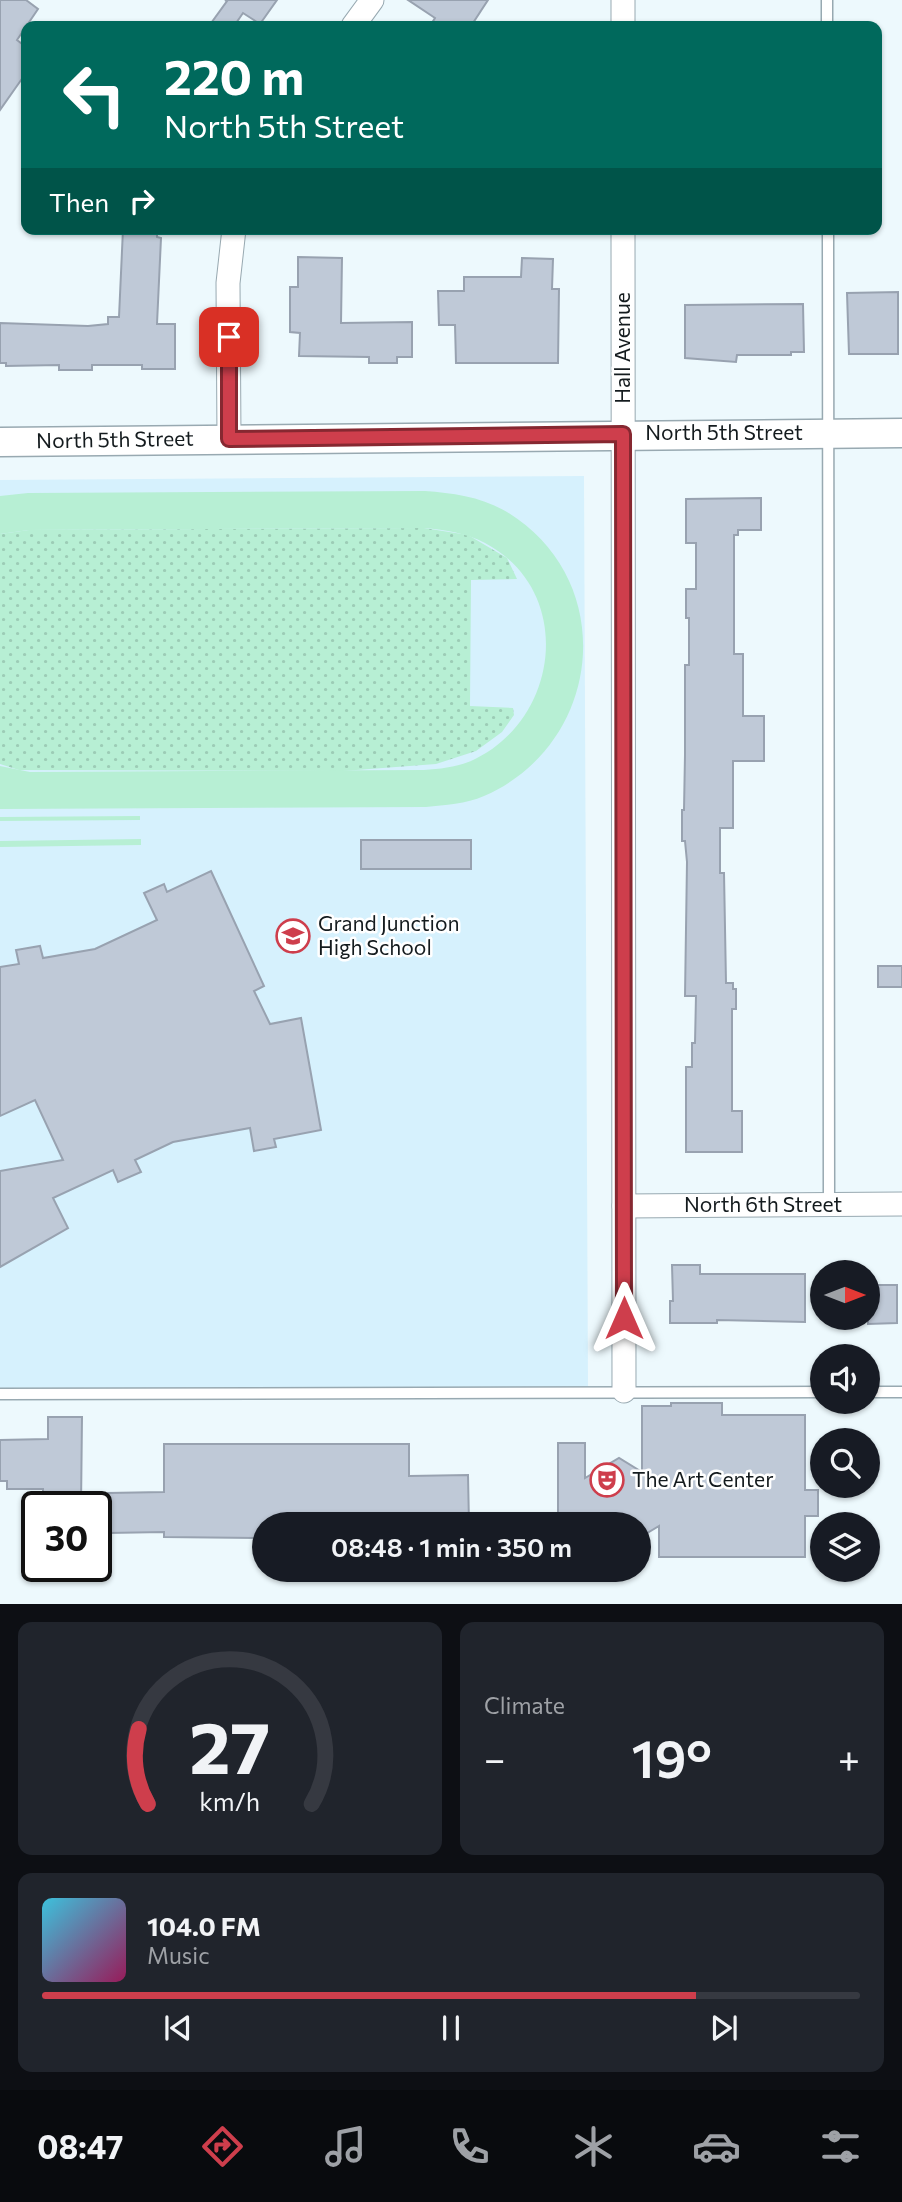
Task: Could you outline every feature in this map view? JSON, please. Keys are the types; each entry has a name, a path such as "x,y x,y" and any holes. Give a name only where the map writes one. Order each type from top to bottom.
{"street":[{"path":"357,21 372,0"},
{"path":"623,0 623,21"},
{"path":"229,439 228,284 232,235"},
{"name":"Hall Avenue","path":"623,235 624,1391"},
{"name":"North 5th Street","path":"0,442 902,433"},
{"name":"North 6th Street","path":"624,1206 902,1204"}],"lane":[{"path":"827,0 827,21"},
{"path":"828,235 829,1205"},
{"path":"0,1394 810,1392"},
{"path":"880,1392 902,1392"}],"shaded area":[{"name":"Grand Junction High School","path":"584,476 588,1391 0,1394 0,480"}],"green space":[{"path":"425,491 467,497 507,512 543,542 568,578 581,618 582,660 573,701 554,739 524,772 477,799 426,807 0,809 0,766 30,772 424,770 460,765 501,742 524,717 539,687 546,655 544,623 534,592 514,565 485,543 463,534 424,528 29,530 0,534 0,496 28,493"},
{"path":"424,528 468,535 507,558 517,579 471,580 470,706 513,708 514,715 502,732 476,751 436,764 343,771 19,770 0,764 0,534 29,530"},
{"path":"140,816 140,820 0,821 0,817"},
{"path":"141,839 141,845 0,847 0,841"}],"building":[{"path":"0,0 26,0 38,9 30,21 21,21 21,34 17,40 21,43 21,80 0,110"},
{"path":"225,0 277,0 262,21 255,21 243,13 237,21 213,21 227,1"},
{"path":"408,0 488,0 474,21 433,21 435,18"},
{"path":"123,235 157,235 161,238 157,324 175,324 175,369 142,369 142,365 92,365 92,370 59,370 59,365 6,366 6,363 0,363 0,323 88,326 108,324 108,317 119,317"},
{"path":"298,257 342,258 341,323 412,322 412,357 397,357 397,363 369,363 369,357 299,356 300,333 290,332 290,287 298,287"},
{"path":"522,258 553,259 552,289 559,289 558,363 456,363 455,325 439,325 438,291 464,291 464,277 521,277"},
{"path":"898,292 898,354 849,354 847,293"},
{"path":"803,304 804,352 791,352 791,355 737,355 736,362 685,358 685,305"},
{"path":"761,498 761,530 738,530 738,535 734,535 734,654 743,654 743,716 764,716 764,761 733,761 733,828 720,828 720,873 724,873 726,983 733,983 733,989 736,989 736,1009 732,1009 732,1111 742,1111 742,1152 686,1152 686,1067 692,1067 696,996 685,996 687,862 685,841 682,841 682,810 685,665 689,665 686,589 696,589 696,543 686,543 686,499"},
{"path":"361,840 471,840 471,869 361,869"},
{"name":"Grand Junction High School","path":"211,871 264,986 254,991 270,1024 301,1018 321,1130 274,1139 276,1147 254,1151 250,1128 173,1142 135,1160 141,1172 118,1182 113,1170 53,1198 68,1228 0,1267 0,1171 63,1160 35,1100 0,1116 0,967 19,964 16,950 40,946 43,958 95,949 157,920 144,893 164,884 167,892"},
{"path":"878,966 902,966 902,987 878,987"},
{"path":"672,1265 700,1265 700,1274 805,1274 805,1322 717,1320 717,1323 670,1323 670,1301 673,1301"},
{"path":"880,1285 897,1285 897,1323 880,1324"},
{"name":"The Art Center","path":"671,1403 722,1403 722,1415 805,1415 805,1490 810,1490 810,1498 818,1498 818,1512 810,1512 810,1516 805,1516 805,1557 659,1557 659,1526 651,1531 651,1512 558,1512 558,1443 585,1443 585,1478 619,1458 642,1472 642,1406 671,1406"},
{"path":"48,1417 82,1417 81,1491 7,1489 7,1481 0,1481 0,1440 48,1439"},
{"path":"164,1444 409,1444 409,1476 468,1475 469,1512 252,1512 252,1538 164,1537 164,1532 112,1533 112,1493 164,1492"}],"place":[{"name":"Grand Junction High School","path":"293,936"},
{"name":"The Art Center","path":"607,1480"}],"route":[{"path":"229,337 229,439 623,434 624,1318"}]}
